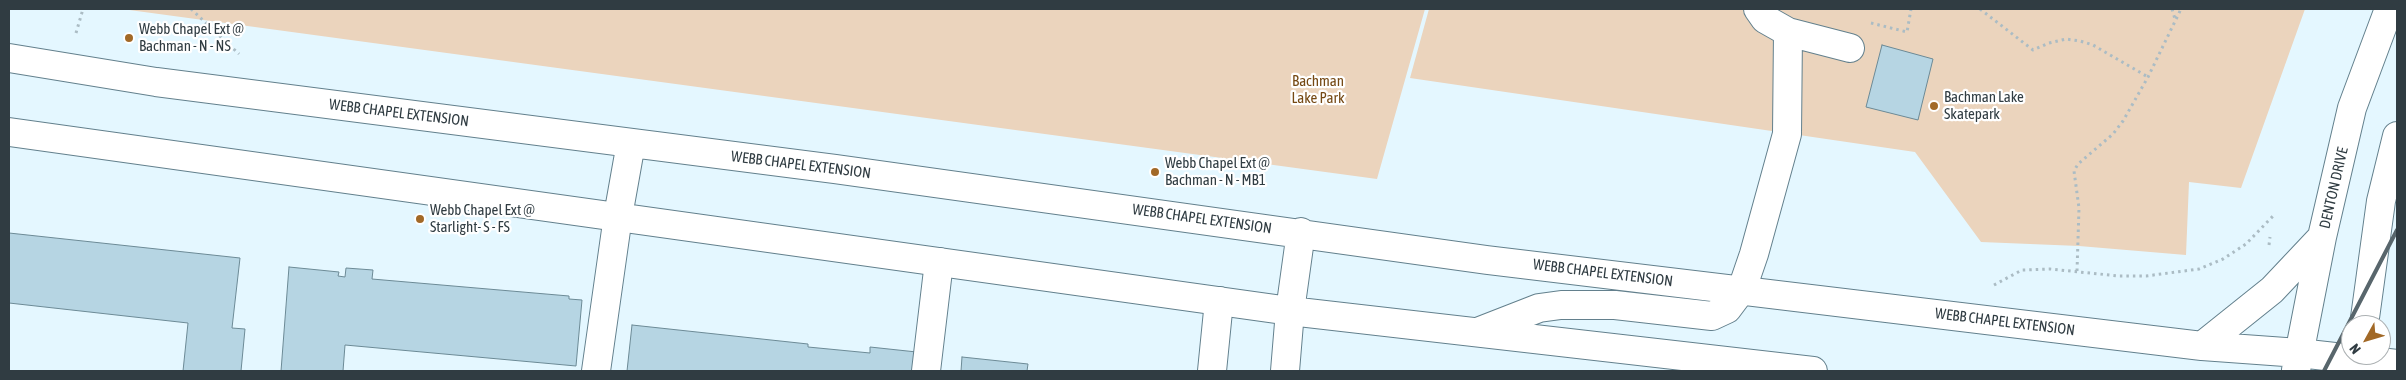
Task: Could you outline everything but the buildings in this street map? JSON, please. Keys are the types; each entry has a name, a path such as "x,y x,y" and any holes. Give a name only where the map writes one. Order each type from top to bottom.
{"main road":[{"path":"1758,9 1765,19 1788,32 1850,48"},
{"name":"DENTON DRIVE","path":"2298,362 2322,237 2352,108 2389,9"},
{"path":"1476,332 1539,308 1561,305 1615,305 1712,316 1727,309 1742,289 1754,254 1787,134 1789,85 1788,32"},
{"name":"WEBB CHAPEL EXTENSION","path":"9,58 156,82 845,170 1301,232 1488,260 1742,289 2202,346 2298,362 2341,362"},
{"path":"9,132 1290,311 1476,332 1716,366 1813,371"},
{"path":"2365,315 2381,201 2397,136"},
{"path":"596,371 618,216 631,144"},
{"path":"1285,371 1290,311 1301,232"},
{"path":"2202,346 2272,290 2322,237"},
{"path":"926,371 939,262"},
{"path":"1212,371 1219,301"}],"path":[{"path":"76,33 83,9"},
{"path":"191,9 239,54"},
{"path":"1906,32 1910,9"},
{"path":"1980,9 2033,50 2049,42 2080,40 2093,45 2148,76"},
{"path":"2172,9 2175,20"},
{"path":"2077,271 2079,208 2074,171 2078,164 2114,134 2148,76 2181,9"},
{"path":"1994,285 2022,270 2050,269 2119,276 2146,276 2200,269 2223,259 2246,244 2275,214"}],"green space":[{"name":"Bachman Lake Park","path":"122,9 1425,9 1377,179"},
{"name":"Bachman Lake Skatepark","path":"1429,9 2305,9 2241,188 2189,182 2186,255 2079,246 1981,242 1915,152 1410,78"}],"railway":[{"path":"2324,371 2397,230"}],"place":[{"name":"Webb Chapel Ext @ Bachman - N - NS","path":"129,38"},
{"name":"Bachman Lake Skatepark","path":"1934,106"},
{"name":"Webb Chapel Ext @ Bachman - N - MB1","path":"1155,172"},
{"name":"Webb Chapel Ext @ Starlight- S - FS","path":"420,219"}]}
